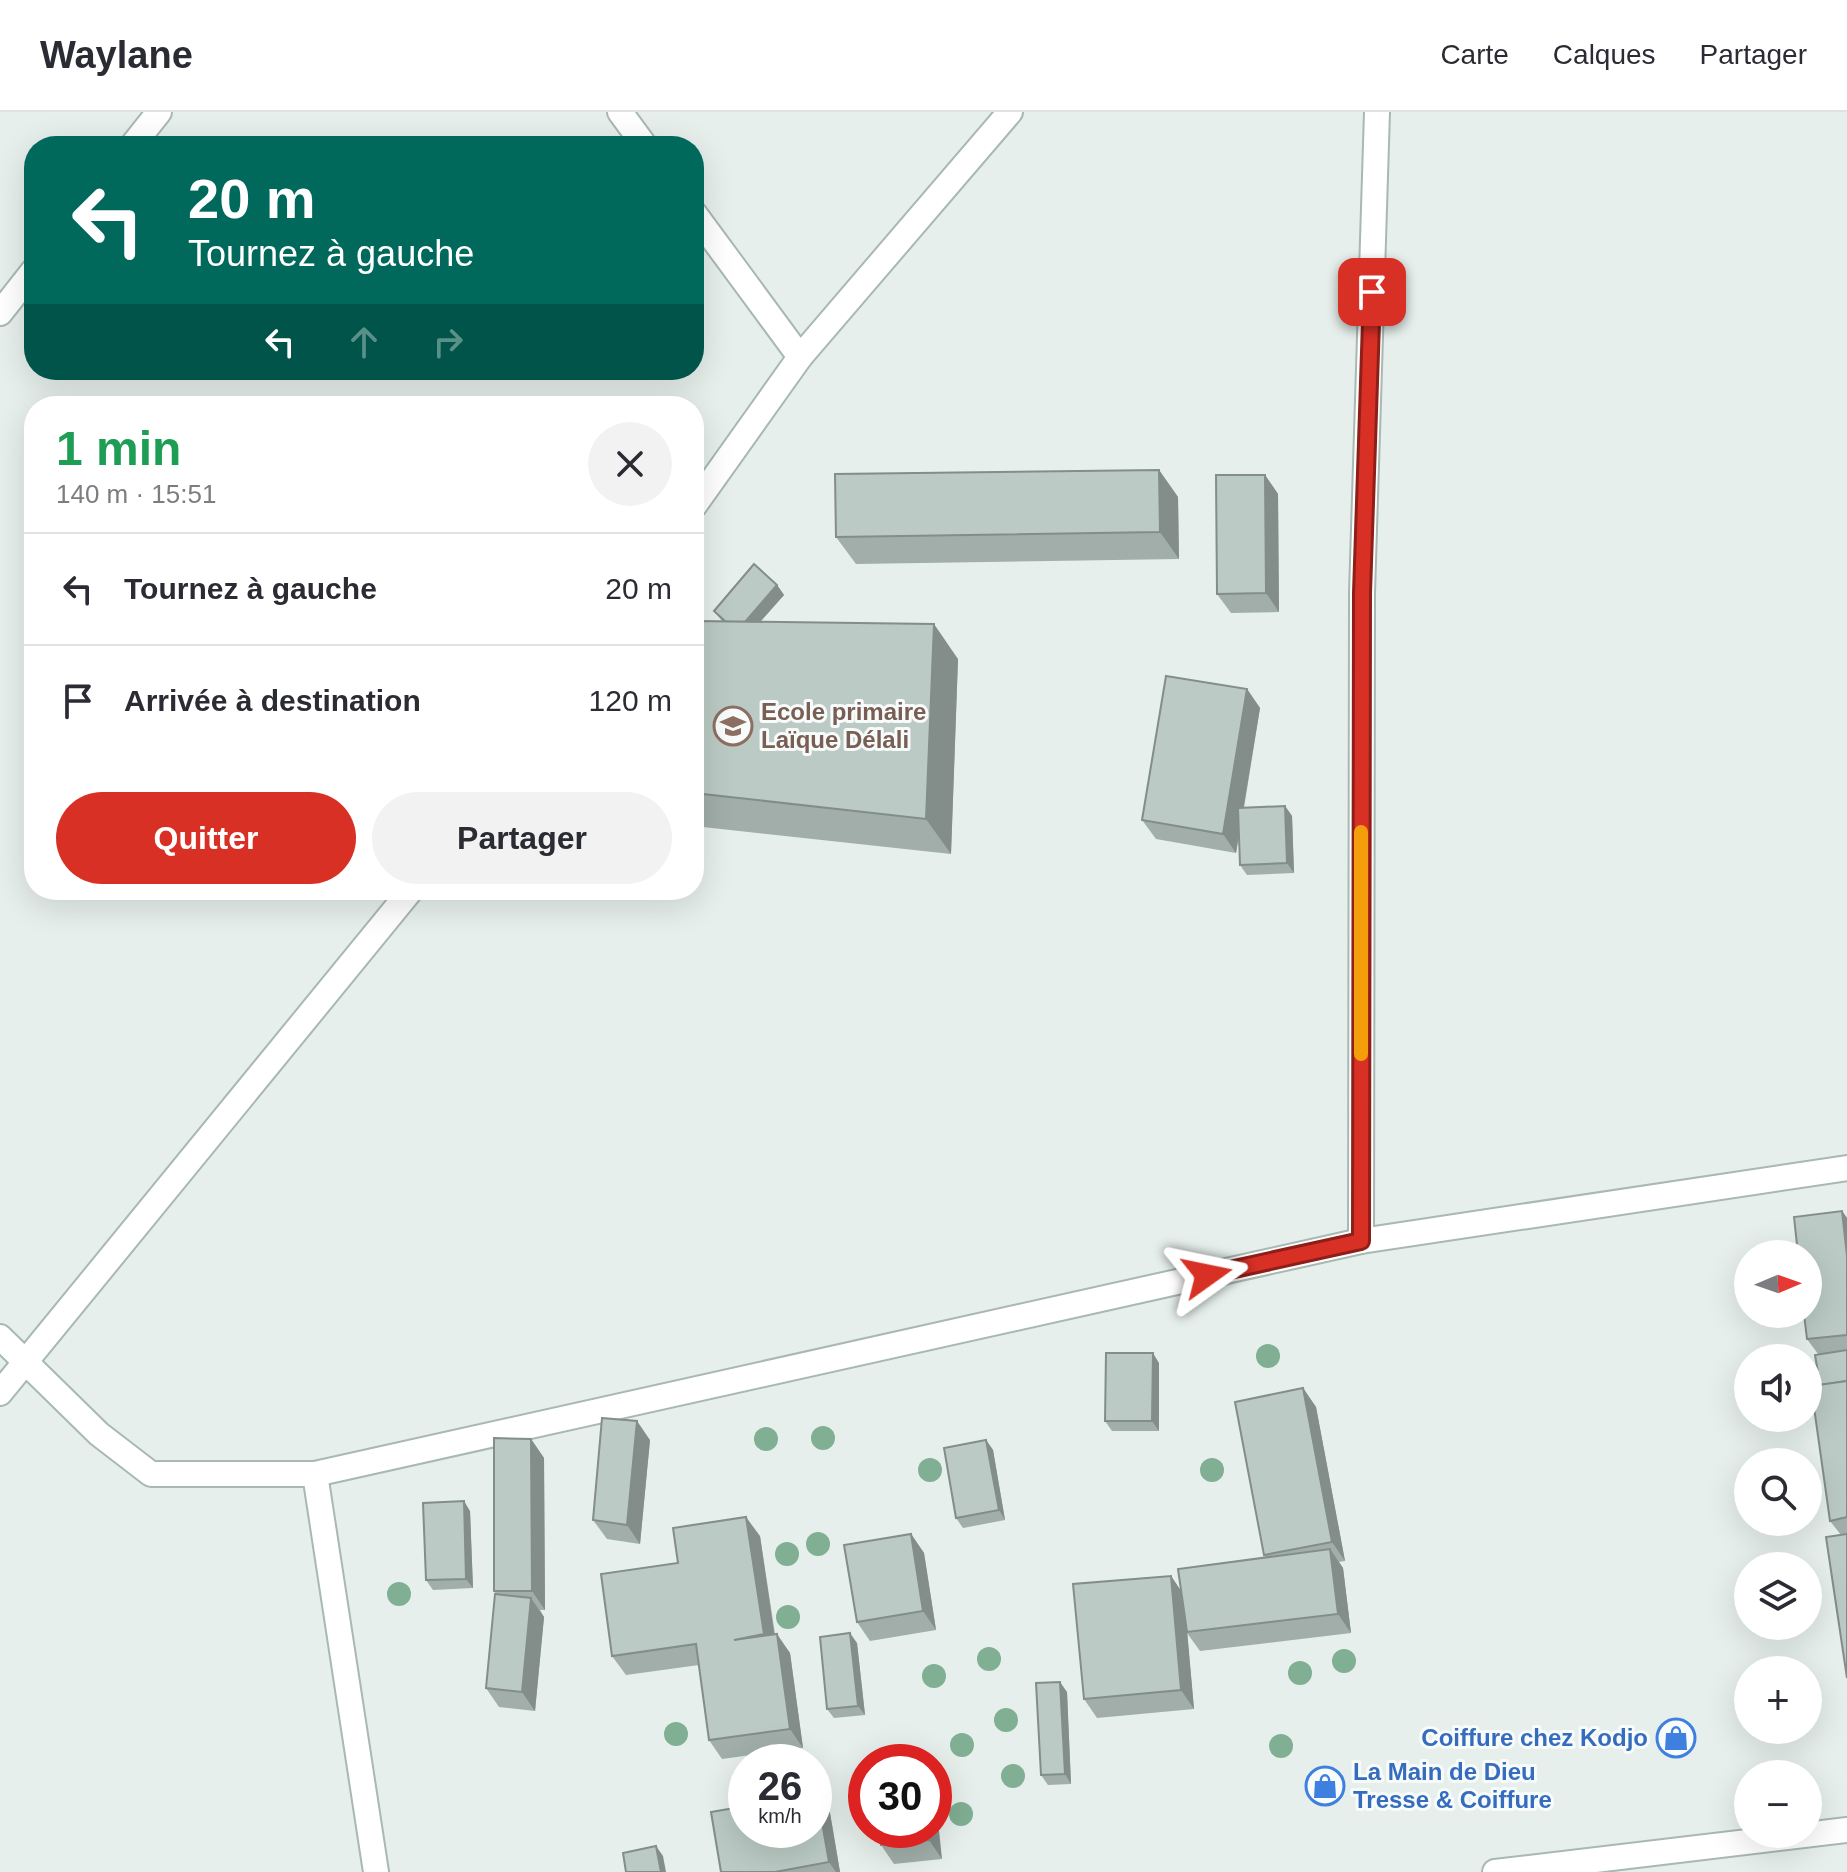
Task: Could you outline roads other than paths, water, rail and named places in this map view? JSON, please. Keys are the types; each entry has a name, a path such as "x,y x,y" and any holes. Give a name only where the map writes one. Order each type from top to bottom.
{"street":[{"path":"140,136 159,112"},
{"path":"620,112 638,136"},
{"path":"704,492 800,357 1010,112"},
{"path":"1361,1241 1362,593 1377,112"},
{"path":"704,227 800,357"},
{"path":"0,313 24,283"},
{"path":"0,1393 23,1361 403,900"},
{"path":"0,1337 99,1434 151,1474 315,1474 1361,1241 1847,1168"},
{"path":"315,1474 376,1872"},
{"path":"1495,1872 1847,1830"}],"place":[{"name":"Ecole primaire Laïque Délali","path":"733,726"},
{"name":"Coiffure chez Kodjo","path":"1676,1738"},
{"name":"La Main de Dieu Tresse & Coiffure","path":"1325,1786"}]}
